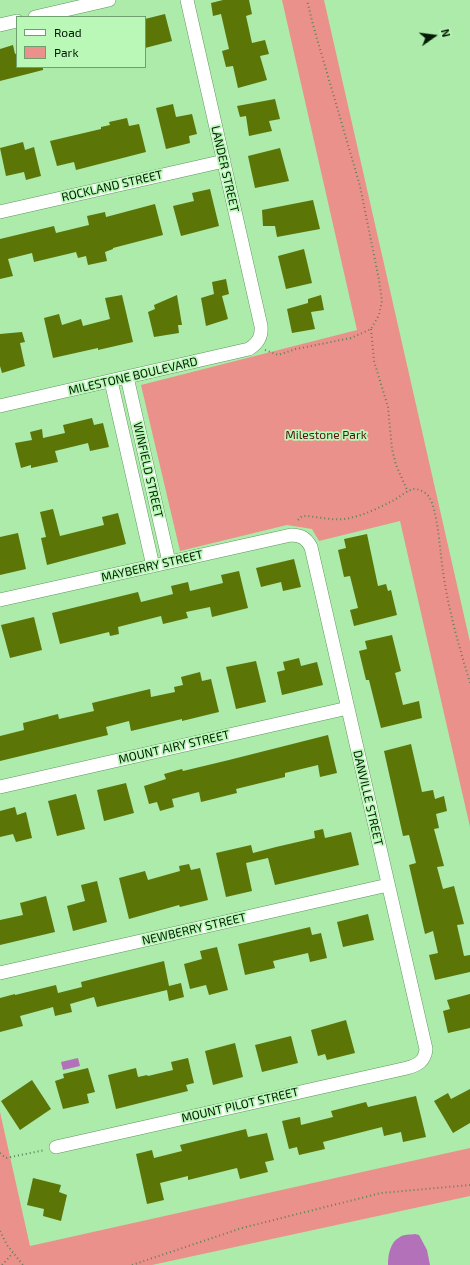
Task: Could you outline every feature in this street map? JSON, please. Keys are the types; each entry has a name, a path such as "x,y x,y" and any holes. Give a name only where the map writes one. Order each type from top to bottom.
{"street":[{"path":"39,16 109,0"},
{"name":"LANDER STREET","path":"187,0 261,326 258,341"},
{"path":"0,25 16,21"},
{"name":"ROCKLAND STREET","path":"0,212 224,161"},
{"name":"MILESTONE BOULEVARD","path":"0,406 249,349 258,341"},
{"name":"WINFIELD STREET","path":"127,377 169,562"},
{"name":"WINFIELD STREET","path":"111,381 152,566"},
{"name":"MAYBERRY STREET","path":"0,600 291,534 304,538"},
{"name":"DANVILLE STREET","path":"304,538 311,546 426,1049 422,1060"},
{"name":"MOUNT AIRY STREET","path":"0,787 348,708"},
{"name":"NEWBERRY STREET","path":"0,973 388,885"},
{"name":"MOUNT PILOT STREET","path":"56,1147 407,1068 417,1065 422,1060"}],"path":[{"path":"307,0 360,186 382,301 379,315 371,329 374,361 388,407 392,449 396,465 408,492"},
{"path":"258,341 278,355 296,349 351,338 371,329"},
{"path":"298,520 302,516 335,520 349,518 393,501 413,489 422,490 429,497 434,509 448,596 458,644 470,683"},
{"path":"0,1153 6,1158 56,1147"},
{"path":"132,1265 242,1228 373,1195 427,1188 470,1185"},
{"path":"0,1231 7,1245 22,1265"},
{"path":"2,1265 13,1253"}],"green space":[{"name":"Milestone Park","path":"282,0 324,0 470,642 470,827 400,521 319,541 312,529 287,525 180,551 141,385 357,330"},
{"path":"0,1112 30,1246 470,1148 470,1196 152,1265 0,1265"}],"shaded area":[{"path":"78,1058 80,1066 63,1070 61,1062"},
{"path":"415,1234 419,1235 427,1250 430,1265 388,1265 389,1253 394,1242 401,1236"}],"building":[{"path":"223,0 249,0 252,14 246,16 252,43 265,40 269,54 260,56 267,80 238,88 233,66 226,67 222,51 229,49 221,14 213,16 211,3"},
{"path":"165,14 172,41 146,48 146,19"},
{"path":"13,45 16,54 16,68 43,68 43,70 0,81 0,49"},
{"path":"275,99 280,119 269,121 272,131 249,136 246,116 240,117 237,106"},
{"path":"173,104 176,117 192,114 197,134 189,136 190,143 166,149 156,108"},
{"path":"127,118 129,126 139,124 146,152 76,170 74,162 57,166 50,141 101,129 101,127 110,125 109,122"},
{"path":"23,142 25,150 34,147 41,176 26,180 24,172 6,176 0,148"},
{"path":"280,148 289,181 255,188 248,156"},
{"path":"210,189 219,226 181,236 173,206 194,201 192,193"},
{"path":"313,200 320,229 277,237 275,226 263,226 262,210"},
{"path":"155,204 163,235 113,248 105,252 107,261 88,265 86,256 78,258 76,252 34,262 32,253 8,259 13,276 0,279 0,239 54,226 56,233 89,225 87,216 105,212 106,217"},
{"path":"304,249 312,283 286,289 278,256"},
{"path":"226,279 229,294 222,296 228,319 206,326 201,298 214,294 212,282"},
{"path":"122,295 133,342 53,358 44,318 59,314 62,325 81,319 83,326 110,319 105,298"},
{"path":"177,295 182,325 178,325 179,333 154,337 148,312 155,309 154,305"},
{"path":"321,295 324,310 311,312 315,329 292,333 287,309 308,303 308,299"},
{"path":"22,332 25,342 20,343 25,366 2,373 0,366 0,334"},
{"path":"92,418 94,425 103,423 109,447 90,451 88,443 55,451 58,462 31,468 31,465 21,468 15,443 32,440 30,432 42,429 43,438 65,433 63,425"},
{"path":"53,509 60,536 104,525 102,517 118,513 126,544 47,565 41,538 46,537 40,512"},
{"path":"18,533 26,569 0,575 0,537"},
{"path":"367,534 378,586 386,584 388,591 391,590 397,615 354,626 350,610 358,608 350,576 344,577 338,550 346,548 344,539"},
{"path":"294,559 301,587 283,591 281,582 261,587 256,568"},
{"path":"239,571 248,608 212,617 210,607 186,612 188,618 163,624 161,616 118,627 119,634 110,636 109,632 60,644 52,613 138,592 141,602 173,594 171,586 188,582 190,591 223,583 221,575"},
{"path":"34,617 42,650 10,658 1,625"},
{"path":"392,635 401,671 395,673 403,705 419,701 422,718 381,728 369,680 366,680 359,651 367,649 365,641"},
{"path":"299,658 301,666 317,662 323,685 282,695 277,672 285,670 283,662"},
{"path":"256,661 266,702 236,709 226,667"},
{"path":"200,672 202,681 211,679 219,712 131,731 129,721 106,727 108,735 0,761 0,736 24,730 23,723 58,714 59,719 94,711 92,703 150,689 151,697 175,692 174,687 183,685 181,677"},
{"path":"328,735 337,773 320,777 318,765 285,773 285,777 236,789 237,793 201,802 199,792 172,799 174,807 160,811 157,802 149,804 144,786 166,779 164,774 182,769 183,771"},
{"path":"411,744 422,792 433,790 435,799 444,796 447,811 436,814 439,828 434,829 444,866 437,867 443,889 454,886 464,924 457,925 464,956 470,955 470,972 435,980 429,955 438,953 433,931 425,934 409,865 416,863 409,835 403,836 384,751"},
{"path":"126,783 134,813 104,821 97,790"},
{"path":"76,794 85,829 57,836 48,801"},
{"path":"15,807 17,815 26,812 32,838 16,842 13,834 0,837 0,811"},
{"path":"323,829 325,838 351,832 359,865 275,885 268,858 246,863 252,891 226,897 216,853 251,845 253,853 315,838 314,831"},
{"path":"189,864 191,870 200,868 208,900 180,907 179,905 129,919 119,878 145,871 148,880 180,871 179,866"},
{"path":"97,881 107,922 73,931 67,906 85,901 81,885"},
{"path":"46,896 55,932 0,945 0,920 23,915 20,903"},
{"path":"368,914 374,940 343,947 337,922"},
{"path":"310,927 312,935 321,933 327,958 310,962 308,953 273,961 275,968 245,975 238,944"},
{"path":"217,947 228,990 209,995 206,985 190,989 184,964 202,959 200,951"},
{"path":"164,961 169,986 181,983 184,997 169,1001 167,990 97,1007 94,997 70,1004 72,1012 55,1016 53,1007 20,1016 23,1026 0,1032 0,998 56,985 58,993 82,987 81,982"},
{"path":"470,994 470,1028 448,1033 443,1011 450,1009 447,1000"},
{"path":"346,1020 355,1053 327,1060 325,1054 318,1056 311,1030"},
{"path":"291,1036 298,1063 262,1072 255,1045"},
{"path":"235,1043 243,1077 213,1085 205,1051"},
{"path":"188,1058 194,1083 186,1085 188,1091 116,1109 108,1075 136,1068 138,1077 148,1076 173,1070 171,1062"},
{"path":"88,1068 95,1092 87,1094 89,1103 63,1109 55,1081 64,1078 63,1074"},
{"path":"32,1080 51,1109 20,1130 1,1101"},
{"path":"470,1089 470,1123 453,1133 434,1101 448,1093 451,1099"},
{"path":"416,1096 426,1137 403,1142 401,1132 384,1136 382,1127 323,1142 325,1149 299,1155 297,1147 289,1149 282,1121 300,1117 301,1125 333,1117 331,1111 366,1102 368,1107"},
{"path":"246,1129 248,1137 267,1133 274,1160 265,1162 268,1172 240,1179 237,1168 188,1180 188,1176 160,1183 164,1200 147,1204 136,1154 152,1150 154,1158 182,1151 180,1145"},
{"path":"33,1178 61,1185 59,1192 67,1195 61,1221 43,1216 44,1209 27,1205"}]}
